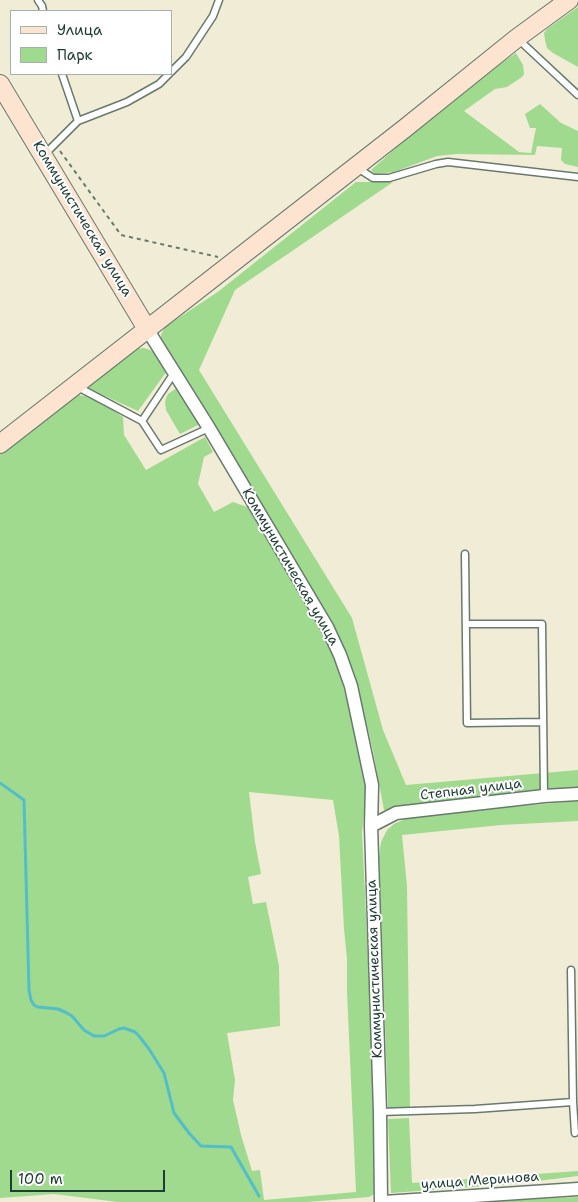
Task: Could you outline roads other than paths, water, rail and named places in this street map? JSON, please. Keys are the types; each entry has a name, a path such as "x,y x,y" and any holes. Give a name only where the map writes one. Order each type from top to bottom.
{"street":[{"path":"0,444 517,38 570,0"},
{"name":"Коммунистическая улица","path":"0,84 49,150 147,329 209,428 319,613 340,655 351,686 372,785 371,826 382,1202"},
{"name":"Степная улица","path":"371,826 396,813 544,796 578,794"},
{"name":"улица Меринова","path":"382,1202 578,1189"}],"lane":[{"path":"172,71 186,57 213,16 219,0"},
{"path":"517,38 578,95"},
{"path":"62,75 78,121"},
{"path":"49,150 78,121 126,102 159,84 168,75"},
{"path":"355,166 373,178 389,178 448,162 578,177"},
{"path":"142,420 174,372"},
{"path":"75,386 142,420 161,450 209,428"},
{"path":"465,554 467,723 543,722"},
{"path":"466,624 542,624 544,796"},
{"path":"572,970 575,1133"},
{"path":"380,1112 475,1109 573,1102"}],"waterway":[{"path":"0,783 24,800 29,990 34,1005 65,1012 72,1016 84,1030 94,1036 104,1036 124,1028 135,1032 149,1049 164,1073 174,1113 189,1133 201,1146 231,1147 259,1196"}]}
